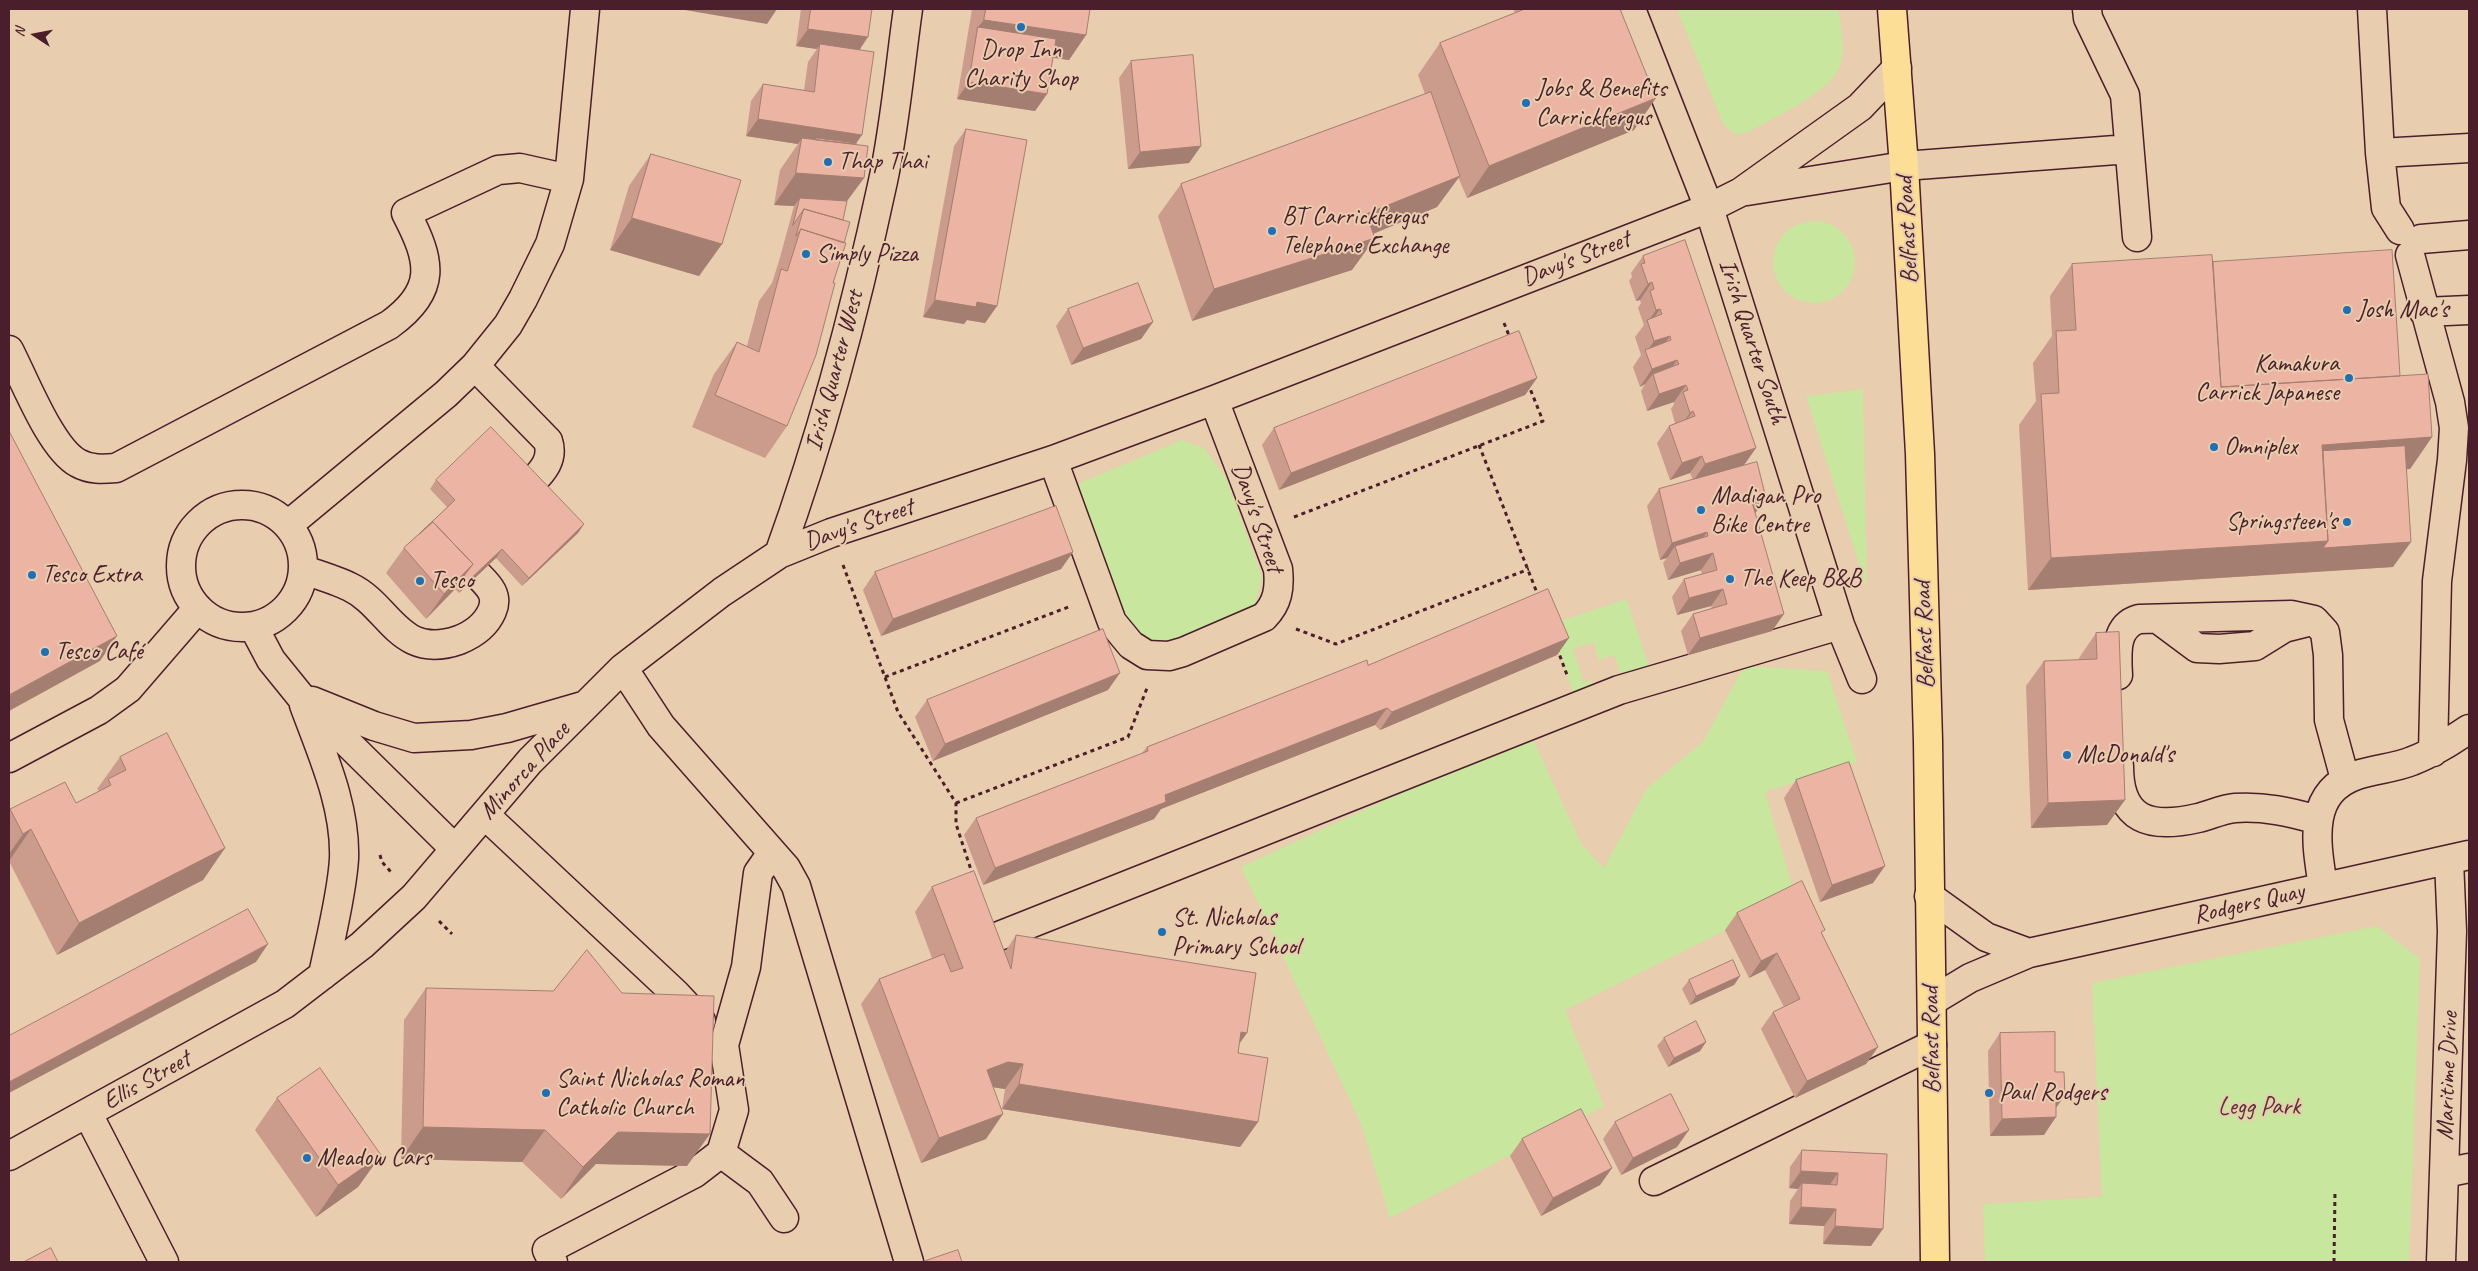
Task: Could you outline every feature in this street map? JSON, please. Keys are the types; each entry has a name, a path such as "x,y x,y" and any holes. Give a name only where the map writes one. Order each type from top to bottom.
{"highway":[{"name":"Belfast Road","path":"1892,9 1904,166 1920,454 1928,741 1935,1262"}],"street":[{"path":"288,525 408,427 475,366 508,324 538,272 550,244 569,179 585,9"},
{"name":"Irish Quarter West","path":"779,554 800,497 835,379 882,189 908,9"},
{"name":"Irish Quarter South","path":"1631,9 1709,208 1840,625 1862,679"},
{"path":"2087,9 2088,18 2125,95 2137,237"},
{"path":"2372,9 2380,153 2386,208 2410,241 2424,312 2450,402 2454,428 2452,460 2437,582 2433,752"},
{"name":"Davy's Street","path":"779,554 831,532 1053,460 1214,400 1709,208 1741,192 1860,107 1897,68"},
{"path":"2380,153 2469,148"},
{"name":"Davy's Street","path":"1741,192 1904,166 2129,149"},
{"path":"9,350 59,446 78,464 96,469 116,468 389,325 404,314 422,288 426,269 425,254 406,213 498,170 520,168 569,179"},
{"path":"2410,241 2469,235"},
{"path":"2424,312 2469,310"},
{"path":"475,366 548,441 550,449 548,462 531,483"},
{"name":"Davy's Street","path":"1214,400 1278,569 1280,584 1277,598 1264,617"},
{"path":"1053,460 1100,595 1112,622 1131,645 1147,655 1159,656 1183,652 1264,617"},
{"path":"236,505 255,506 273,513 288,525 297,538 302,553 304,570 298,589 288,606 272,619 253,626 238,627 224,624 198,608 188,592 182,574 183,554 189,536 201,521 217,510 236,505"},
{"name":"Minorca Place","path":"285,1004 362,945 414,897 530,761 622,668 722,592 779,554"},
{"path":"304,570 350,587 362,595 402,634 418,642 431,644 445,643 469,636 488,620 493,608 494,596 490,587 478,575"},
{"path":"9,758 99,710 128,689 198,608"},
{"path":"2118,699 2117,652 2122,633 2133,621 2292,615 2314,620 2325,632 2328,655 2329,720 2345,779"},
{"path":"994,938 1619,690 1840,625"},
{"path":"253,626 271,660 301,696 455,849"},
{"path":"622,668 661,726 786,868 796,886 909,1262"},
{"path":"301,696 374,726 414,738 471,735 498,730 586,705"},
{"path":"301,696 328,771 341,820 344,859 323,975"},
{"path":"2323,887 2318,851 2318,820 2328,795 2345,779 2411,762 2433,752 2469,729"},
{"path":"2118,745 2119,782 2122,797 2132,810 2150,822 2196,818 2232,808 2287,811 2318,820"},
{"path":"485,815 676,994 724,1045"},
{"path":"553,1262 547,1250 695,1173 722,1153 734,1110 724,1045 746,967 758,873 772,853"},
{"name":"Rodgers Quay","path":"1932,1001 1970,978 2029,953 2459,857"},
{"name":"Maritime Drive","path":"2441,1262 2457,1170 2452,932 2459,857"},
{"path":"1929,896 1986,937 2029,953"},
{"name":"Ellis Street","path":"9,1156 285,1004"},
{"path":"1654,1181 1932,1045"},
{"path":"88,1114 164,1262"},
{"path":"722,1153 760,1182 784,1218"}],"path":[{"path":"1492,292 1513,347"},
{"path":"1263,529 1542,420 1528,384"},
{"path":"1479,445 1529,569 1542,607"},
{"path":"831,532 898,712 956,803 956,824 974,877"},
{"path":"1264,617 1336,644 1529,569"},
{"path":"885,676 1100,595"},
{"path":"1555,642 1578,706"},
{"path":"956,803 1128,737 1159,656"},
{"path":"2334,1262 2335,1191"}],"green space":[{"path":"1677,9 1839,9 1843,45 1842,60 1834,76 1813,95 1748,132 1736,135 1723,124"},
{"path":"1814,221 1830,224 1843,233 1852,246 1855,262 1852,278 1843,291 1830,300 1814,303 1798,300 1785,291 1776,278 1773,262 1776,246 1785,233 1798,224"},
{"path":"1863,389 1867,589 1806,396"},
{"path":"1182,440 1204,448 1226,478 1262,577 1254,610 1172,644 1154,643 1141,637 1125,620 1075,485"},
{"path":"1626,599 1650,669 1622,677 1614,655 1599,660 1593,642 1573,649 1584,683 1592,680 1595,689 1574,695 1549,625"},
{"path":"1744,666 1827,671 1857,762 1765,792 1795,896 1565,1010 1604,1106 1390,1218 1361,1124 1241,867 1530,733 1582,845 1604,868 1647,788 1703,742"},
{"name":"Legg Park","path":"2377,926 2420,959 2409,1262 1985,1262 1983,1204 2102,1197 2092,983"}],"building":[{"path":"811,9 872,9 868,37 808,29"},
{"path":"986,9 1090,9 1086,35 984,20"},
{"name":"Jobs & Benefits Carrickfergus","path":"1525,9 1620,9 1656,98 1489,166 1440,43"},
{"path":"978,27 1056,39 1047,94 969,82"},
{"path":"820,44 874,52 862,135 758,119 763,84 814,92"},
{"path":"1193,55 1201,146 1140,152 1131,61"},
{"name":"BT Carrickfergus Telephone Exchange","path":"1431,92 1460,176 1366,214 1375,238 1214,289 1181,184"},
{"path":"966,129 1027,140 997,306 977,302 976,307 935,300"},
{"path":"802,138 868,146 864,178 796,173"},
{"path":"816,138 856,143 856,144 816,140"},
{"path":"651,154 741,180 722,244 632,218"},
{"path":"800,198 847,201 843,220 804,209 793,225"},
{"path":"804,209 850,222 844,243 801,229 796,236"},
{"path":"801,229 846,243 833,283 835,283 816,355 787,426 715,395 737,342 759,352 781,269 787,271"},
{"path":"1685,240 1756,448 1705,464 1702,456 1682,463 1669,426 1695,416 1693,411 1690,413 1683,392 1688,390 1686,385 1659,394 1653,374 1679,364 1677,360 1652,369 1645,350 1671,340 1670,336 1654,341 1647,320 1662,314 1660,309 1656,310 1650,291 1654,289 1652,282 1648,284 1641,264 1645,263 1643,256"},
{"path":"2392,250 2400,376 2221,387 2213,262"},
{"name":"Omniplex","path":"2212,255 2221,387 2428,374 2432,437 2322,445 2328,541 2051,558 2041,394 2059,393 2056,331 2076,330 2072,264"},
{"path":"1138,283 1153,322 1083,348 1068,309"},
{"path":"1519,331 1537,378 1291,473 1274,428"},
{"path":"491,427 584,524 529,578 502,549 465,584 461,580 473,564 433,522 418,535 455,500 436,480"},
{"name":"Tesco Extra","path":"9,431 117,636 9,695"},
{"path":"2405,446 2411,542 2323,548 2328,541 2323,451"},
{"path":"1757,462 1766,498 1752,502 1784,614 1700,638 1693,614 1727,604 1723,589 1689,598 1684,579 1717,570 1713,553 1680,563 1675,546 1708,536 1707,532 1672,543 1659,489"},
{"path":"1056,506 1073,552 893,619 875,572"},
{"path":"433,522 473,564 444,594 404,548"},
{"path":"1548,589 1569,638 1392,712 1387,708 1165,795 1166,802 995,868 976,818 1148,751 1147,747 1367,660 1368,665"},
{"path":"1103,629 1120,673 945,744 927,700"},
{"name":"McDonald's","path":"2119,632 2125,800 2048,803 2044,661 2097,659 2096,633"},
{"path":"167,733 225,848 79,923 31,829 23,834 10,809 65,782 76,803 111,785 108,779 126,770 120,757"},
{"path":"1849,762 1885,866 1832,885 1796,780"},
{"name":"St. Nicholas Primary School","path":"974,871 1011,969 1016,935 1256,973 1247,1033 1241,1032 1238,1053 1268,1058 1258,1122 1019,1084 1023,1064 1008,1062 987,1070 1003,1114 939,1138 879,979 944,954 951,972 963,968 932,887"},
{"path":"1802,881 1825,930 1821,932 1878,1047 1807,1081 1773,1012 1800,999 1777,953 1761,961 1737,913"},
{"path":"248,909 268,944 9,1082 9,1036"},
{"name":"Saint Nicholas Roman Catholic Church","path":"587,950 622,993 714,996 710,1134 618,1132 583,1167 545,1130 423,1127 426,988 553,991"},
{"path":"1733,960 1740,976 1696,996 1689,980"},
{"path":"1696,1021 1706,1042 1674,1058 1664,1038"},
{"path":"2055,1032 2055,1072 2064,1072 2065,1095 2056,1095 2056,1117 2002,1119 2000,1033"},
{"path":"320,1068 381,1155 338,1185 277,1098"},
{"path":"1671,1094 1689,1130 1633,1158 1615,1122"},
{"path":"1581,1109 1612,1168 1553,1198 1522,1139"},
{"path":"1802,1150 1887,1154 1883,1229 1835,1226 1836,1209 1801,1207 1802,1183 1837,1185 1838,1173 1801,1171"},
{"path":"51,1248 58,1262 24,1262"},
{"path":"958,1250 962,1262 922,1262"}],"place":[{"name":"Drop Inn Charity Shop","path":"1021,27"},
{"name":"Jobs & Benefits Carrickfergus","path":"1526,103"},
{"name":"Thap Thai","path":"828,162"},
{"name":"BT Carrickfergus Telephone Exchange","path":"1272,231"},
{"name":"Simply Pizza","path":"806,254"},
{"name":"Josh Mac's","path":"2347,310"},
{"name":"Kamakura Carrick Japanese","path":"2349,378"},
{"name":"Omniplex","path":"2214,447"},
{"name":"Madigan Pro Bike Centre","path":"1701,510"},
{"name":"Springsteen's","path":"2347,522"},
{"name":"Tesco Extra","path":"32,575"},
{"name":"The Keep B&B","path":"1730,579"},
{"name":"Tesco","path":"420,581"},
{"name":"Tesco Café","path":"45,652"},
{"name":"McDonald's","path":"2067,755"},
{"name":"St. Nicholas Primary School","path":"1162,932"},
{"name":"Saint Nicholas Roman Catholic Church","path":"546,1093"},
{"name":"Paul Rodgers","path":"1989,1093"},
{"name":"Meadow Cars","path":"307,1158"}]}
